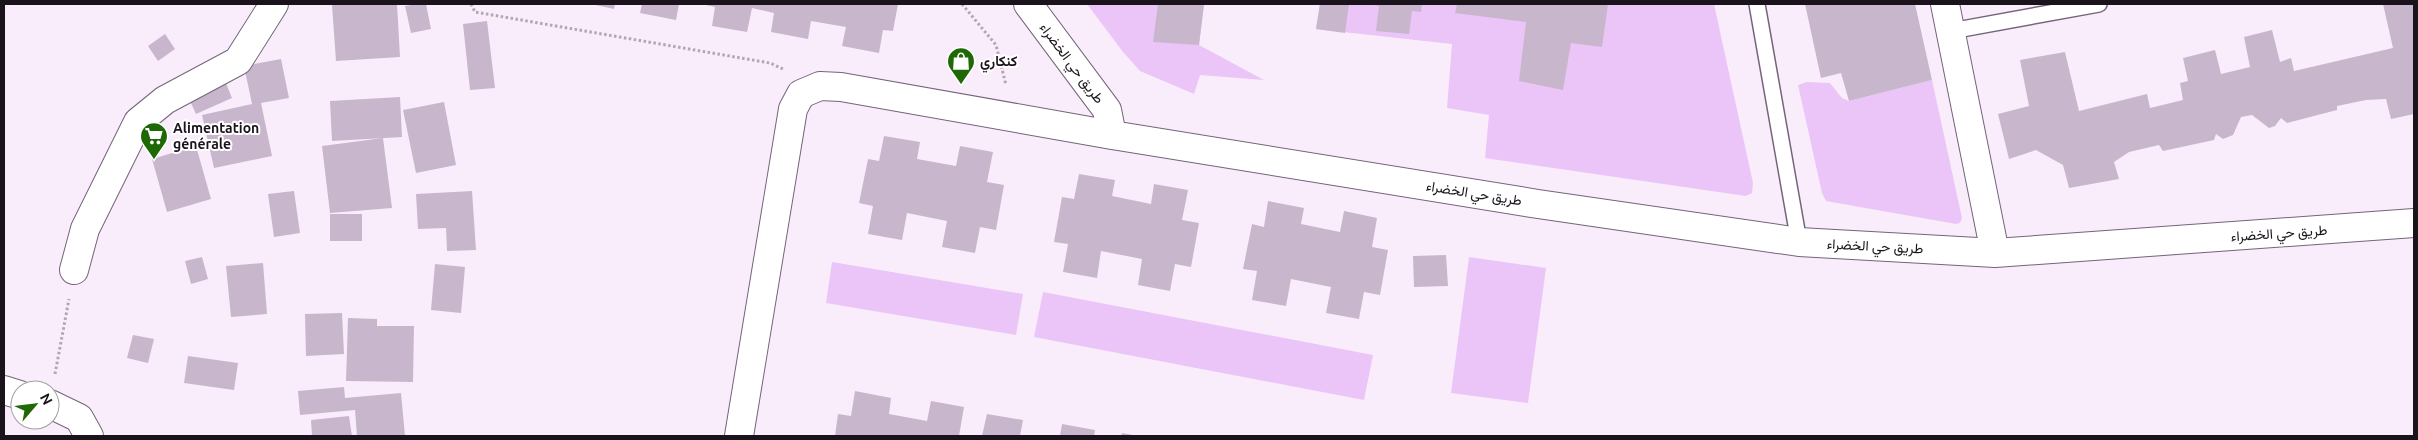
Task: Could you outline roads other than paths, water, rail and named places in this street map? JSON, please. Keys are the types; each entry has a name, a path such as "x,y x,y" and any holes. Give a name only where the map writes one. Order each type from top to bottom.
{"street":[{"path":"74,270 85,229 138,122 165,100 238,61 274,4"},
{"name":"طريق حي الخضراء","path":"1028,4 1107,110 1112,135 1538,204 1799,242 1995,253 2414,223"},
{"path":"1945,4 1995,253"},
{"path":"740,436 793,109 801,94 820,86 841,87 1112,135"},
{"path":"60,401 79,418 89,436"}],"lane":[{"path":"1758,4 1799,242"},
{"path":"1951,31 2099,4"}],"place":[{"name":"كنكاري","path":"961,85"},
{"name":"Alimentation générale","path":"154,160"}]}
